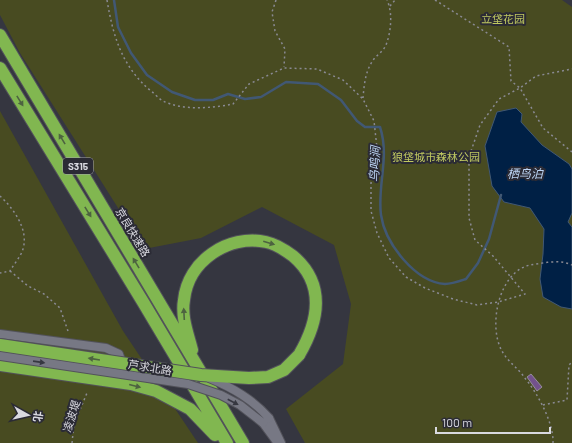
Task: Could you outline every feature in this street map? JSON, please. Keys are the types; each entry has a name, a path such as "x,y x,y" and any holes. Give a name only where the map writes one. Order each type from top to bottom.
{"highway":[{"name":"京良快速路","path":"0,35 156,296 198,370 243,443"},
{"name":"S315","path":"0,68 227,443"},
{"path":"0,344 249,378 268,377 284,370 299,355 314,324 316,295 311,279 300,262 284,249 267,242 248,241 231,244 216,250 205,258 196,268 188,283 184,300 184,318 198,370"},
{"path":"0,365 131,384 156,391 190,408 205,422 222,443"}],"street":[{"path":"0,334 106,348 119,354 121,360 120,369 115,375 98,380"},
{"name":"芦求北路","path":"0,356 188,384 221,395 266,421 282,443"},
{"name":"芦求北路","path":"198,370 232,388 259,407 277,443"}],"path":[{"path":"107,0 110,21 121,55 143,85 163,101 186,107 217,107 233,104 249,84 284,68 318,69 343,80 363,99 374,122 378,157 371,183 371,211 377,233 390,258 406,276 425,288 439,294 477,305 498,302 525,294 489,252 475,240 469,218 469,156 480,125 499,99 520,88 536,76 572,69"},
{"path":"276,0 272,12 275,31 285,49 284,68"},
{"path":"363,99 366,78 371,63 385,46 391,26 390,6 387,0"},
{"path":"390,6 395,0"},
{"path":"435,0 509,46 511,81 520,88 543,128 572,152"},
{"path":"0,196 10,205 23,228 24,248 10,271 0,273"},
{"path":"553,443 554,434 542,406 525,378 502,351 496,325 498,302 502,290 510,278 526,266 542,263 566,262 572,265"},
{"path":"10,271 28,286 44,294 60,308 69,334"},
{"path":"542,406 567,400 569,365 572,362"},
{"name":"凌波堤","path":"72,443 74,424 86,393"}],"green space":[{"name":"狼垡城市森林公园","path":"0,0 562,0 572,7 572,443 305,443 286,409 343,364 351,304 334,245 262,207 201,238 144,249 20,53 0,15"},
{"path":"0,111 123,331 198,443 0,443"}],"water":[{"name":"栖鸟泊","path":"516,108 522,114 521,122 542,145 569,164 572,169 572,213 568,222 572,227 572,309 561,307 543,297 540,279 544,229 530,208 504,202 492,186 485,146 497,112"}],"building":[{"path":"531,374 542,387 537,391 527,377"}],"waterway":[{"name":"鸟鸣涧","path":"114,0 118,27 131,53 147,75 172,92 195,100 213,100 228,94 245,99 261,97 286,82 318,84 341,100 357,121 365,127 380,127 384,150 380,204 384,226 388,237 403,259 413,269 434,282 445,284 466,279 478,263 489,239 501,195"}],"park label":[{"name":"立垡花园","path":"503,18"}]}
